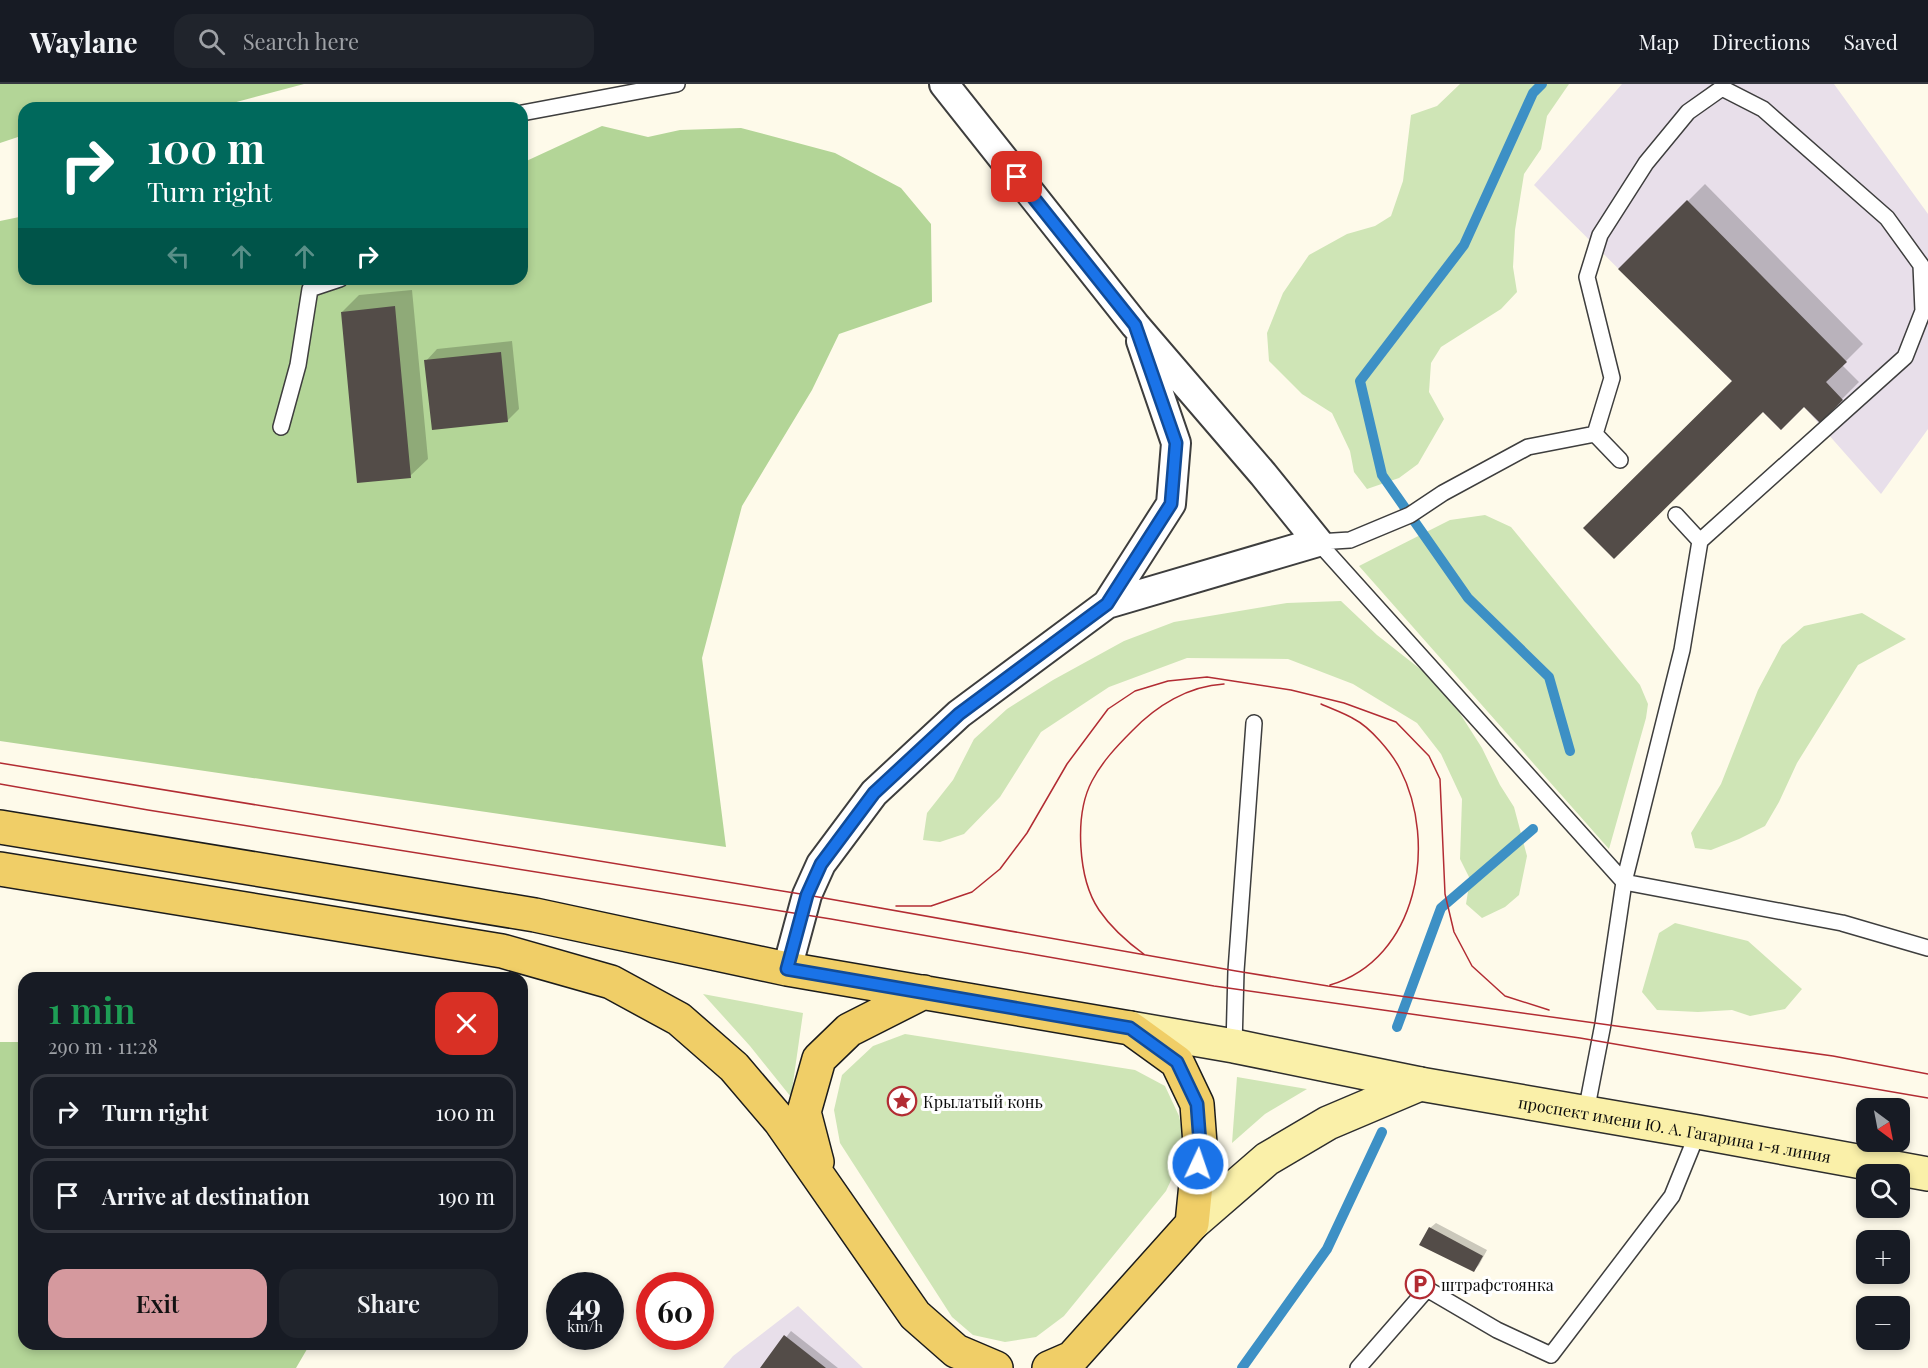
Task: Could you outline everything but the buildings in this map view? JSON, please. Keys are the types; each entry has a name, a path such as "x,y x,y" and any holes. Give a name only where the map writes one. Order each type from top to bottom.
{"main road":[{"path":"0,827 536,915 787,969 1130,1028 1177,1062 1197,1104 1200,1144 1192,1224"},
{"path":"0,869 502,951 611,982 679,1020 734,1067 780,1121 821,1178 915,1315 945,1368"},
{"path":"821,1178 804,1112 819,1059 849,1030 924,992"},
{"name":"проспект имени Ю. А. Гагарина 1-я линия","path":"1130,1028 1234,1046 1420,1084 1928,1174"},
{"path":"1063,1365 1192,1224 1267,1159 1328,1123 1420,1084"},
{"path":"915,1315 956,1351 996,1368"}],"street":[{"path":"787,969 807,895 821,864 874,793 959,714 1107,604 1318,542 1135,325 944,84"},
{"path":"1107,604 1171,504 1176,443 1135,325"}],"lane":[{"path":"528,112 677,84"},
{"path":"1586,1112 1603,1024 1624,882 1682,650 1700,541 1905,357 1923,311 1922,265 1887,218 1763,109 1722,88 1688,112 1646,163 1600,235 1587,278 1612,378 1595,434"},
{"path":"281,427 298,365 310,289 322,285"},
{"path":"1318,542 1350,540 1410,515 1443,493 1528,447 1595,434"},
{"path":"1595,434 1620,459"},
{"path":"1676,515 1700,541"},
{"path":"1318,542 1624,882 1842,923 1928,948"},
{"path":"1234,1046 1236,971 1254,723"},
{"path":"1541,1368 1672,1196 1698,1132"},
{"path":"1358,1368 1427,1289 1497,1330 1551,1355"}],"shaded area":[{"path":"1622,84 1834,84 1928,214 1928,429 1881,494 1804,407 1781,430 1534,185"},
{"path":"798,1306 863,1368 723,1368 733,1356"}],"green space":[{"path":"0,84 304,84 236,102 18,102 18,137 0,143"},
{"path":"1460,84 1569,84 1547,116 1541,149 1524,174 1515,230 1513,267 1517,292 1501,309 1441,347 1431,363 1429,392 1444,419 1418,464 1399,478 1367,489 1354,472 1350,451 1332,413 1302,394 1269,361 1267,333 1283,293 1309,255 1347,234 1375,226 1391,216 1403,181 1411,115 1437,106"},
{"path":"602,126 648,137 680,130 741,128 835,153 901,188 931,224 932,302 839,334 812,390 742,506 702,658 726,847 0,741 0,221 18,217 18,285 528,285 528,160"},
{"path":"1485,515 1511,527 1640,685 1648,704 1609,849 1359,566 1450,520"},
{"path":"1341,601 1377,635 1424,672 1459,712 1482,748 1500,785 1514,807 1527,856 1519,895 1505,907 1482,918 1466,904 1470,879 1460,859 1462,799 1441,754 1417,723 1353,684 1288,659 1187,658 1109,687 1041,732 1000,797 964,834 940,842 923,840 927,813 953,780 974,739 1007,709 1053,680 1124,641 1174,622 1287,603"},
{"path":"1862,613 1906,639 1858,665 1797,763 1765,826 1711,850 1695,848 1691,833 1721,784 1758,690 1782,645 1804,626"},
{"path":"1675,923 1748,941 1802,989 1785,1009 1750,1016 1732,1010 1698,1012 1657,1010 1642,992 1659,933"},
{"path":"703,994 803,1013 791,1097 750,1046"},
{"path":"905,1034 1135,1070 1165,1086 1179,1116 1186,1148 1166,1191 1064,1316 1036,1337 1005,1342 973,1335 952,1317 840,1143 834,1110 842,1075 873,1046"},
{"path":"0,1042 18,1042 18,1350 306,1350 296,1368 0,1368"},
{"path":"1237,1077 1307,1089 1265,1114 1232,1143"}],"waterway":[{"path":"1542,84 1533,93 1464,245 1360,381 1382,475 1468,598 1549,677 1570,751"},
{"path":"1397,1027 1441,908 1533,829"},
{"path":"1242,1368 1327,1249 1382,1132"}],"tram line":[{"path":"896,906 931,906 972,892 1000,869 1027,833 1067,764 1108,709 1135,691 1168,681 1207,677 1291,690 1344,703 1396,722 1429,756 1440,779 1445,894 1454,932 1472,966 1505,996 1549,1010"},
{"path":"1145,955 1126,940 1104,917 1092,897 1083,865 1081,847 1086,795 1096,774 1110,755 1151,713 1185,693 1224,684"},
{"path":"1321,704 1360,723 1386,748 1400,769 1412,798 1417,830 1418,863 1412,895 1401,925 1383,951 1360,971 1330,985"},
{"path":"0,763 807,895 1328,986 1833,1056 1928,1074"},
{"path":"0,784 148,810 831,919 1214,986 1580,1038 1928,1098"}],"place":[{"name":"Крылатый конь","path":"902,1101"},
{"name":"штрафстоянка","path":"1420,1284"}],"route":[{"path":"1017,177 1135,325 1176,443 1171,504 1107,604 959,714 874,793 821,864 807,895 787,969 1130,1028 1177,1062 1197,1104 1200,1144 1198,1164"}]}
